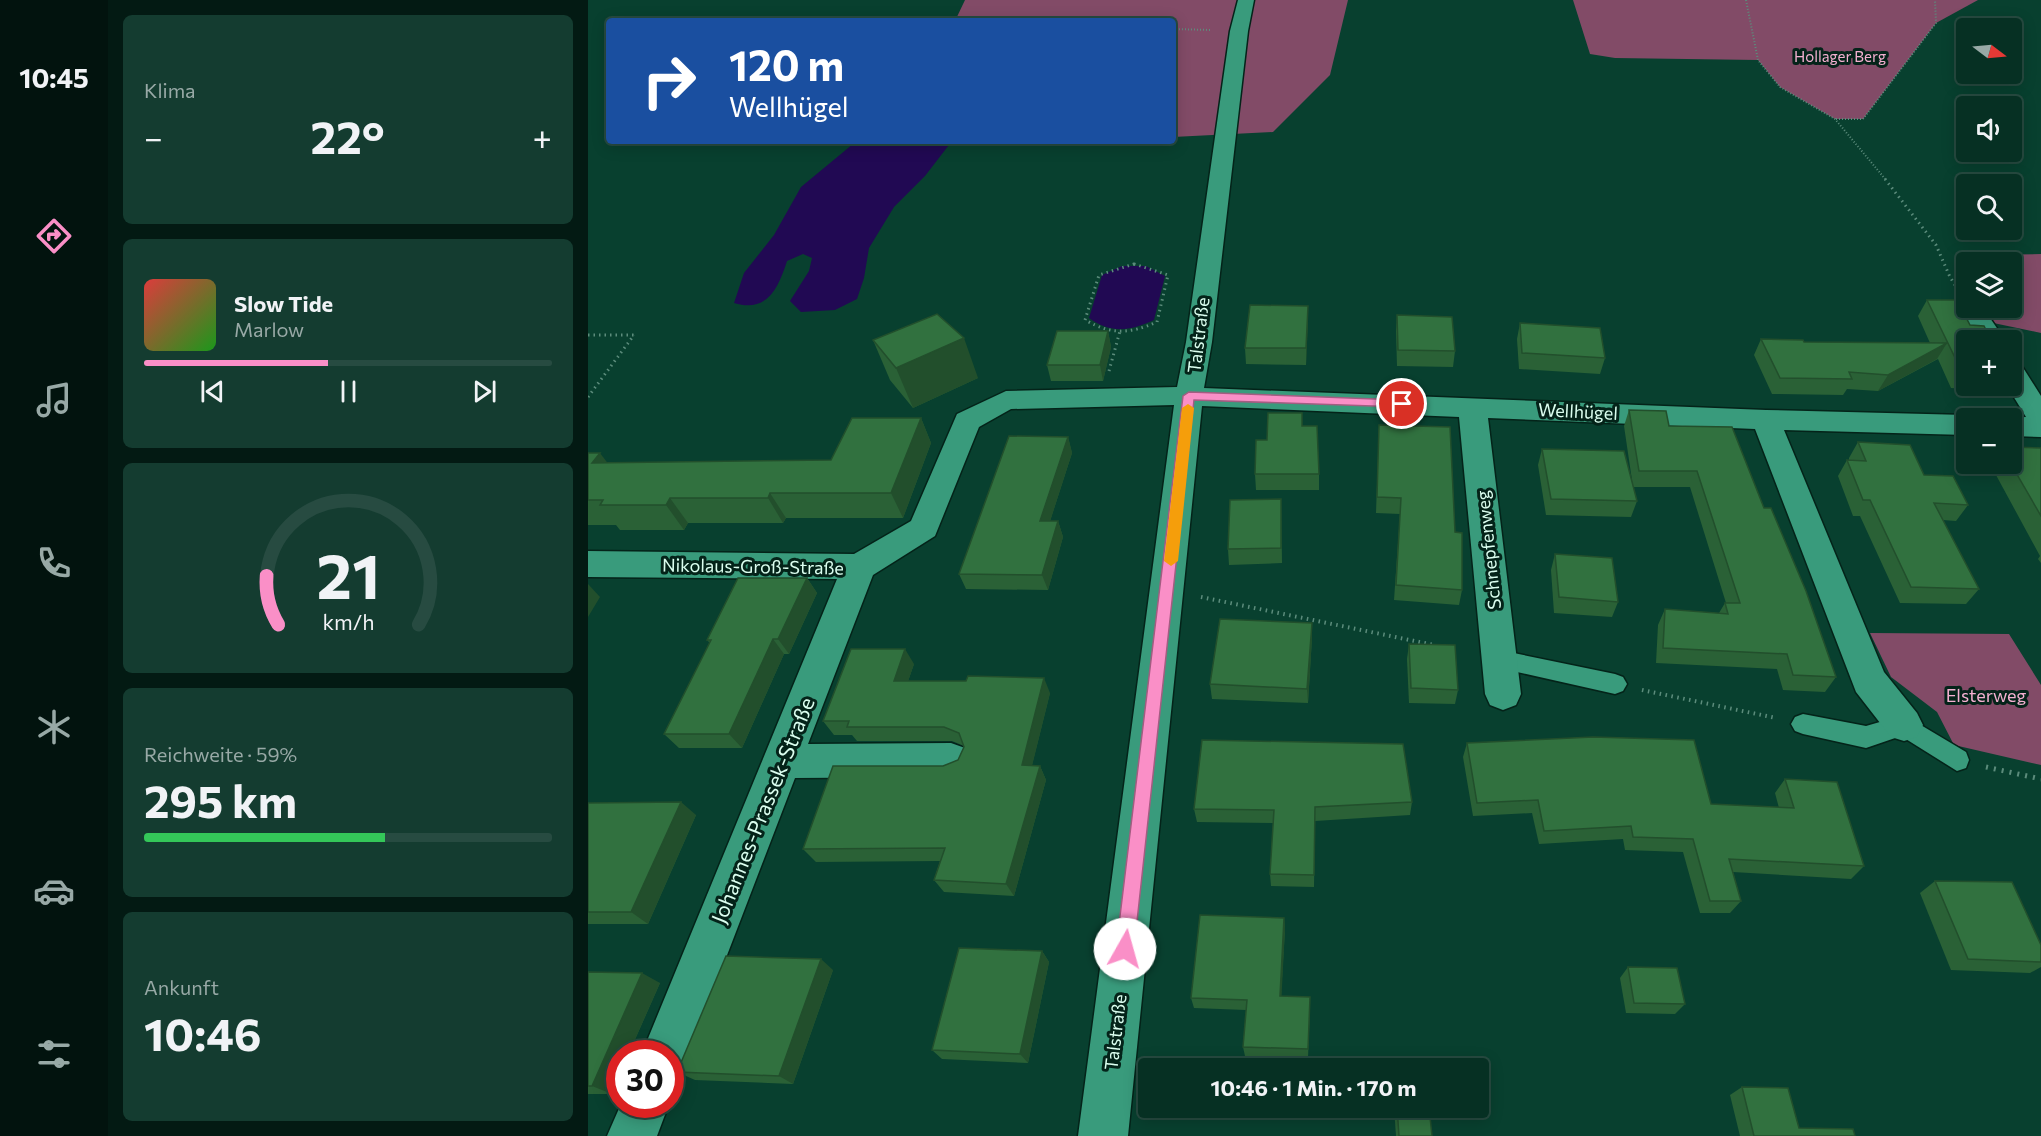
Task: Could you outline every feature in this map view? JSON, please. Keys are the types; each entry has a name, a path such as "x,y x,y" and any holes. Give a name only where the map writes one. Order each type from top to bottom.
{"street":[{"name":"Talstraße","path":"1103,1136 1189,396 1239,31 1246,0"},
{"path":"2022,388 2041,418"},
{"name":"Nikolaus-Groß-Straße","path":"588,564 859,567 924,528 967,421 1006,400 1189,396"},
{"name":"Wellhügel","path":"1189,396 1766,420 1956,425"},
{"name":"Schnepfenweg","path":"1472,406 1503,694"},
{"path":"1766,420 1869,681 1904,725"},
{"path":"2022,426 2041,427"},
{"name":"Johannes-Prassek-Straße","path":"671,1040 859,567"},
{"path":"782,761 951,760"},
{"path":"633,1136 640,1118"}],"lane":[{"path":"1500,659 1615,684"},
{"path":"1803,724 1866,737 1904,725 1957,760"}],"path":[{"path":"1746,0 1758,60 1780,87 1835,119 1901,198 1936,245 1950,277 1979,321"},
{"path":"1835,119 1863,120 1936,23 1935,0"},
{"path":"1176,29 1239,31"},
{"path":"1123,264 1148,265 1168,275 1157,321 1136,331 1120,331 1104,331 1085,320 1099,275 1123,264"},
{"path":"1102,397 1120,331"},
{"path":"588,335 634,335 588,397"},
{"path":"1167,597 1205,596 1500,659"},
{"path":"1615,684 1803,724"},
{"path":"1957,760 2041,778"}],"green space":[{"path":"965,0 1348,0 1330,75 1273,132 1176,137 1176,18 956,18"},
{"name":"Hollager Berg","path":"1573,0 1978,0 1936,23 1863,119 1835,119 1780,87 1758,60 1615,58 1590,54"},
{"path":"2022,254 2041,254 2041,333 1978,318 2022,318"},
{"name":"Elsterweg","path":"1870,633 2009,634 2041,685 2041,765 1954,745 1937,712 1891,677"}],"shaded area":[{"path":"853,144 950,144 925,176 894,207 869,248 864,278 857,299 835,310 801,312 790,301 809,271 812,258 803,254 787,261 780,281 770,296 763,301 755,305 734,303 744,273 774,235 801,187"},
{"path":"1122,266 1146,266 1165,276 1154,320 1137,327 1113,329 1089,318 1102,275"}],"building":[{"path":"1927,300 1956,300 1956,318 1966,318 1970,325 1984,326 1986,330 1956,330 1956,360"},
{"path":"1250,305 1308,306 1306,348 1245,348"},
{"path":"937,314 964,338 896,368 873,340"},
{"path":"1397,315 1452,317 1455,351 1398,350"},
{"path":"1520,323 1600,328 1605,358 1522,353"},
{"path":"1057,331 1108,331 1100,365 1047,365"},
{"path":"1761,339 1803,340 1804,342 1947,343 1888,375 1849,372 1852,379 1780,378"},
{"path":"1629,410 1666,411 1669,426 1732,427 1764,508 1771,508 1806,591 1836,677 1793,675 1787,654 1663,648 1665,609 1728,614 1725,603 1740,603 1697,471 1639,471"},
{"path":"1268,413 1302,413 1302,426 1317,426 1319,474 1255,474 1256,440 1267,440"},
{"path":"852,418 921,418 891,493 770,493 768,498 670,498 666,505 600,505 603,500 588,500 588,453 600,453 592,463 831,460"},
{"path":"1379,425 1450,427 1455,532 1462,533 1462,590 1396,585 1401,498 1377,497"},
{"path":"1009,436 1068,437 1040,521 1058,521 1042,575 959,574"},
{"path":"1858,442 1910,445 1924,475 1953,476 1968,505 1934,503 1979,589 1911,587 1870,500 1863,500 1847,460 1866,461"},
{"path":"2022,447 2041,448 2041,516 2017,474 2022,474"},
{"path":"1542,449 1624,451 1637,501 1551,499"},
{"path":"1281,499 1281,548 1228,549 1230,500"},
{"path":"1555,554 1612,558 1618,602 1559,597"},
{"path":"738,578 807,578 778,639 773,639 729,734 664,734 711,640 707,640"},
{"path":"1220,619 1312,623 1307,689 1210,684"},
{"path":"1409,644 1455,645 1458,690 1411,688"},
{"path":"851,649 905,649 894,681 966,681 968,676 1044,678 1022,765 1040,766 1006,884 934,880 945,848 803,849 833,766 943,766 958,760 964,747 959,733 944,727 847,727 849,721 823,721"},
{"path":"1593,737 1694,740 1711,804 1794,808 1785,779 1837,782 1864,866 1729,859 1741,901 1710,901 1693,839 1633,837 1631,826 1544,831 1538,800 1477,803 1467,743"},
{"path":"1202,740 1403,744 1412,802 1315,807 1314,875 1270,874 1274,810 1194,809"},
{"path":"681,802 631,912 588,912 588,803"},
{"path":"1935,881 2012,882 2041,945 2041,962 1968,959"},
{"path":"1200,915 1284,918 1280,996 1310,997 1308,1049 1243,1047 1247,1000 1191,998"},
{"path":"959,948 1042,951 1020,1054 932,1050"},
{"path":"726,956 821,959 779,1076 684,1072 684,1055"},
{"path":"1628,967 1677,968 1685,1004 1634,1003"},
{"path":"588,972 642,973 612,1040 606,1040 606,1054 592,1086 588,1086"},
{"path":"1742,1087 1788,1088 1799,1128 1853,1129 1855,1136 1754,1136"},
{"path":"1398,1118 1430,1118 1432,1136 1399,1136"}],"slow traffic":[{"path":"1171,561 1188,408"}],"route":[{"path":"1125,949 1189,396 1402,404"}]}
